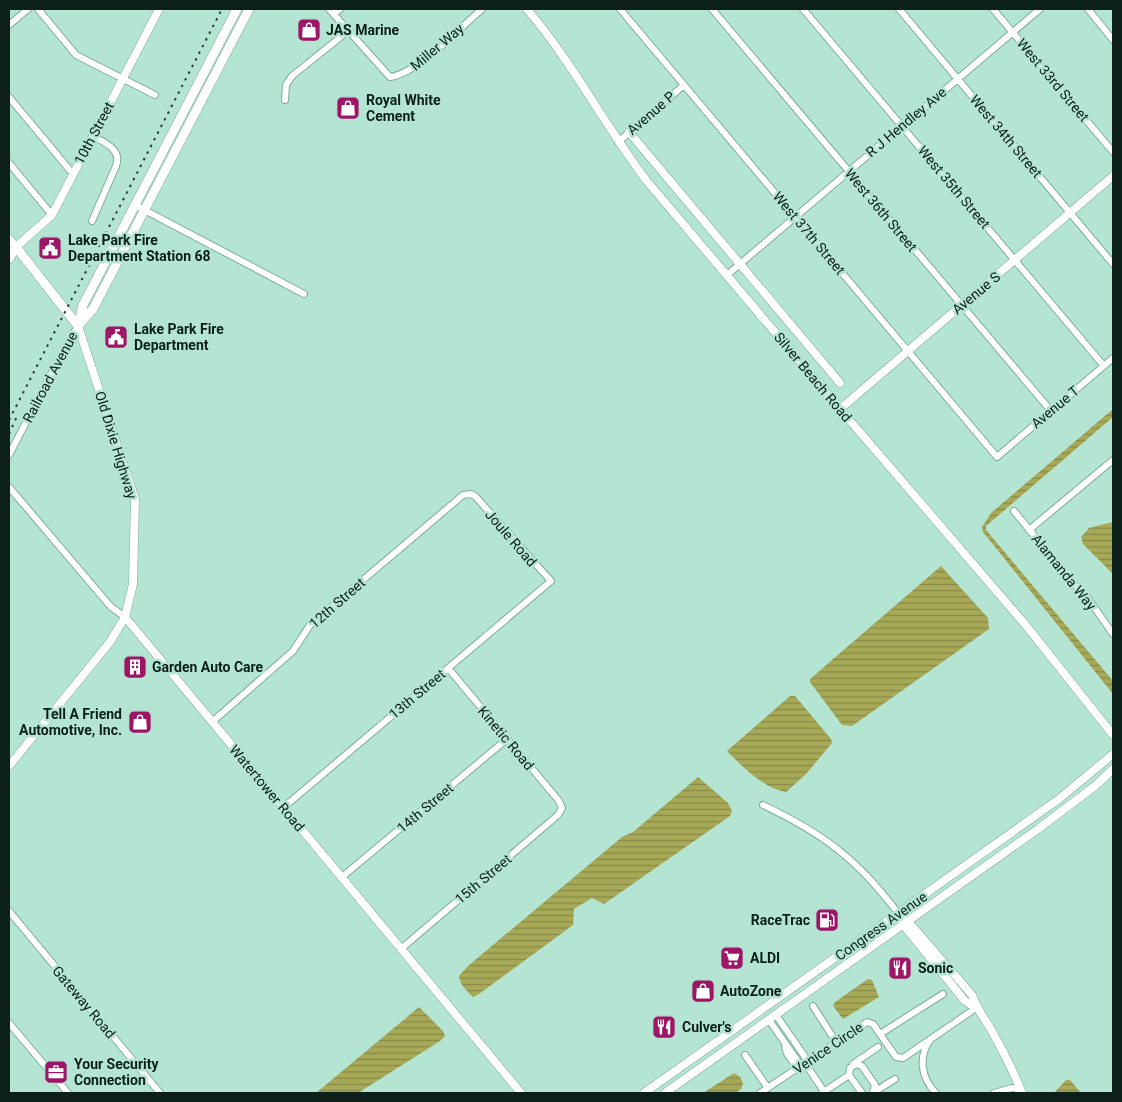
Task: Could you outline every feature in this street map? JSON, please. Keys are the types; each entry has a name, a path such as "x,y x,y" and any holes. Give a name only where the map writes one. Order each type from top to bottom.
{"main road":[{"path":"78,326 83,305 237,9"},
{"path":"78,326 93,309 249,9"},
{"path":"12,248 78,326"},
{"name":"10th Street","path":"9,259 12,248"}],"street":[{"path":"9,25 28,9"},
{"path":"38,9 76,54 155,96"},
{"name":"10th Street","path":"12,248 52,215 159,9"},
{"path":"284,100 286,85 292,76 348,31 331,12 340,9"},
{"name":"Miller Way","path":"348,31 390,78 401,76 416,66 482,9"},
{"name":"Silver Beach Road","path":"527,9 549,35 618,142 646,180 840,410 1024,623 1113,735"},
{"name":"West 37th Street","path":"620,9 997,457"},
{"name":"West 36th Street","path":"712,9 1051,411"},
{"name":"West 35th Street","path":"803,9 1104,366"},
{"name":"West 34th Street","path":"899,9 1113,264"},
{"name":"West 33rd Street","path":"993,9 1113,152"},
{"name":"R J Hendley Ave","path":"727,275 1040,9"},
{"path":"1088,9 1113,40"},
{"name":"Avenue P","path":"618,142 684,85"},
{"path":"9,97 73,174"},
{"name":"Silver Beach Road","path":"629,132 840,383"},
{"path":"92,221 118,158 114,150 93,136"},
{"path":"9,163 52,215"},
{"name":"Avenue S","path":"840,410 1113,176"},
{"path":"135,205 304,294"},
{"path":"9,239 12,248"},
{"name":"Railroad Avenue","path":"9,455 78,326"},
{"name":"Old Dixie Highway","path":"9,766 110,642 125,617 133,584 135,499 78,326"},
{"name":"Avenue T","path":"997,457 1113,358"},
{"path":"1029,530 1113,460"},
{"name":"Watertower Road","path":"9,487 111,607 125,617 402,948 520,1093"},
{"name":"Joule Road","path":"471,494 551,581"},
{"name":"12th Street","path":"212,722 293,651 310,626 462,495 471,494"},
{"name":"Alamanda Way","path":"1014,511 1072,582 1087,597 1113,634"},
{"name":"13th Street","path":"284,807 551,581"},
{"name":"Kinetic Road","path":"448,668 560,801 562,808"},
{"name":"14th Street","path":"342,877 507,739"},
{"name":"Congress Avenue","path":"644,1093 1059,799 1113,754"},
{"name":"Congress Avenue","path":"666,1093 1070,806 1113,769"},
{"path":"763,805 803,824 844,853 868,876 965,1001 976,1008 1004,1053 1020,1092"},
{"name":"15th Street","path":"402,948 558,815 562,808"},
{"name":"Gateway Road","path":"9,911 160,1093"},
{"path":"943,994 880,1034 896,1057 902,1058 976,1008"},
{"path":"813,1006 836,1042"},
{"path":"776,1015 805,1057 802,1063"},
{"path":"769,1020 824,1093 849,1075 852,1065 878,1047"},
{"name":"Venice Circle","path":"760,1093 802,1063 863,1024 871,1022 880,1034"},
{"path":"9,1023 68,1093"},
{"path":"931,1092 924,1074 923,1055 926,1046 936,1035"},
{"path":"913,1051 920,1051 923,1055"},
{"path":"745,1054 768,1088"},
{"path":"852,1065 862,1066 875,1085 874,1093"},
{"path":"849,1075 862,1093"},
{"path":"874,1093 895,1079"},
{"path":"994,1093 1012,1088 1020,1092"}],"shaded area":[{"path":"1113,409 1113,417 986,526 986,530 1113,681 1113,694 983,532 982,527 991,513"},
{"path":"1113,522 1113,574 1083,544 1081,537 1089,528"},
{"path":"941,566 988,618 989,629 852,726 842,725 810,682 810,679"},
{"path":"790,696 795,696 831,739 832,743 806,774 786,792 762,782 746,770 727,751"},
{"path":"698,777 728,803 732,811 730,816 604,904 592,898 574,909 573,925 479,994 473,997 466,990 459,976 468,966 622,837 633,832"},
{"path":"868,979 872,980 879,997 843,1019 833,1006 835,1002"},
{"path":"419,1007 443,1031 445,1036 440,1041 358,1093 316,1093"},
{"path":"734,1073 740,1077 743,1083 741,1089 735,1093 703,1093"},
{"path":"1066,1080 1070,1080 1081,1093 1054,1093"}],"railway":[{"path":"9,420 222,9"},
{"path":"9,434 18,414"}],"place":[{"name":"JAS Marine","path":"309,30"},
{"name":"Royal White Cement","path":"348,108"},
{"name":"Lake Park Fire Department Station 68","path":"50,248"},
{"name":"Lake Park Fire Department","path":"116,337"},
{"name":"Garden Auto Care","path":"135,667"},
{"name":"Tell A Friend Automotive, Inc.","path":"140,722"},
{"name":"RaceTrac","path":"827,920"},
{"name":"ALDI","path":"732,958"},
{"name":"Sonic","path":"900,968"},
{"name":"AutoZone","path":"703,991"},
{"name":"Culver's","path":"664,1027"},
{"name":"Your Security Connection","path":"56,1072"}]}
